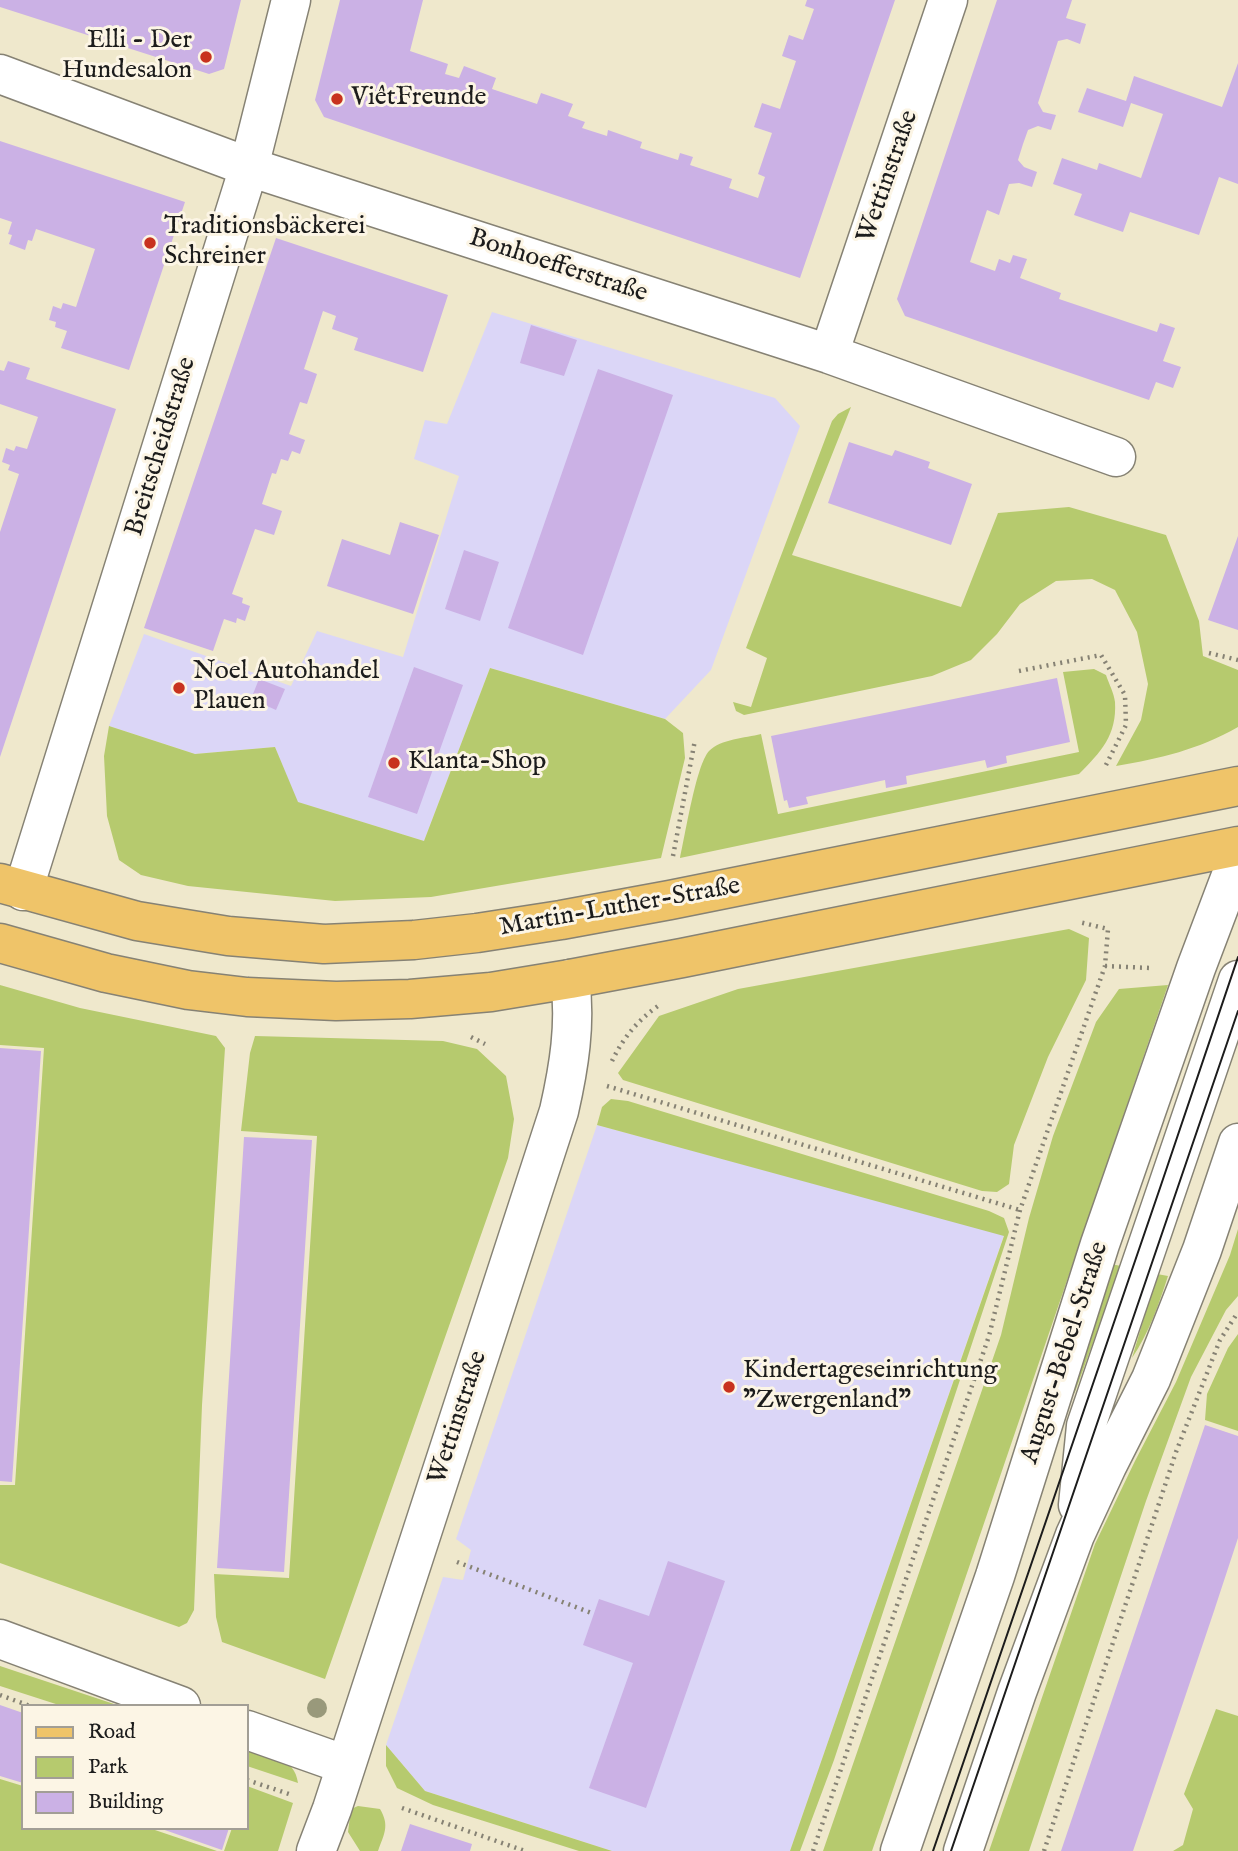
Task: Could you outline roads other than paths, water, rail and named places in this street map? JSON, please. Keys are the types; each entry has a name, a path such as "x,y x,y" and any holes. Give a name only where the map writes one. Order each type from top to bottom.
{"main road":[{"name":"Martin-Luther-Straße","path":"12,887 137,921 229,936 324,944 414,940 561,920 697,895 1238,786"},
{"path":"12,887 3,944 106,973 188,990 247,997 336,1001 410,999 491,992 570,979 1238,846"},
{"path":"561,920 570,979"}],"street":[{"name":"Breitscheidstraße","path":"12,887 249,167 291,0"},
{"name":"Wettinstraße","path":"829,354 948,0"},
{"name":"Bonhoefferstraße","path":"0,74 249,167 829,354 1116,457"},
{"name":"August-Bebel-Straße","path":"900,1851 995,1576 1100,1244 1196,968 1238,858"},
{"name":"Wettinstraße","path":"316,1851 559,1111 572,1043 573,1003 570,979"},
{"path":"1075,1535 1086,1426 1238,980"},
{"path":"963,1851 1017,1692 1075,1535 1151,1379 1202,1250 1238,1143"},
{"path":"0,1639 176,1704"},
{"path":"248,1730 346,1765"}],"tram line":[{"path":"933,1851 1238,957"},
{"path":"951,1851 1238,1011"}],"place":[{"name":"Elli - Der Hundesalon","path":"206,57"},
{"name":"ViêtFreunde","path":"337,99"},
{"name":"Traditionsbäckerei Schreiner","path":"150,243"},
{"name":"Noel Autohandel Plauen","path":"179,688"},
{"name":"Klanta-Shop","path":"394,763"},
{"name":"Kindertageseinrichtung \"Zwergenland\"","path":"729,1387"}]}
